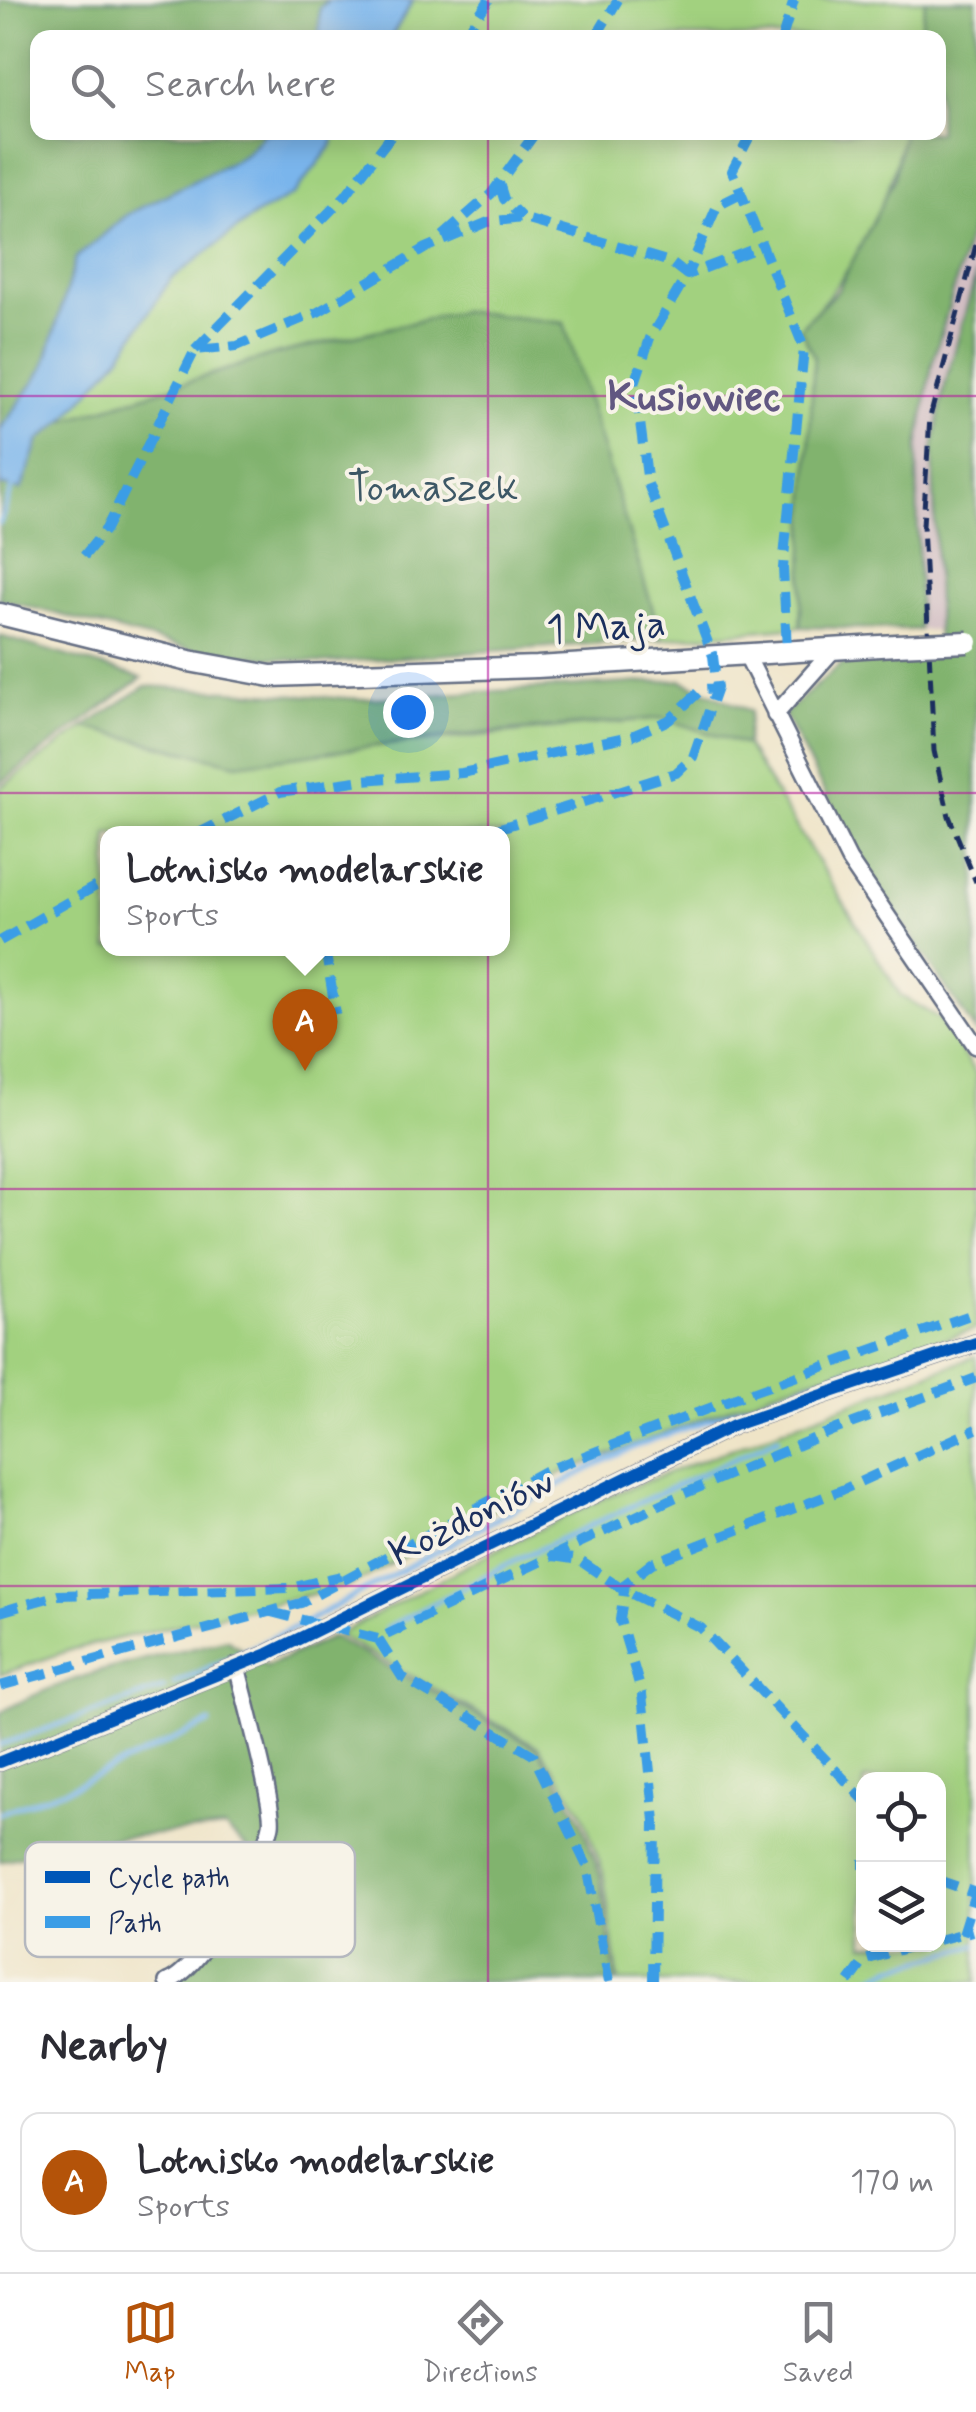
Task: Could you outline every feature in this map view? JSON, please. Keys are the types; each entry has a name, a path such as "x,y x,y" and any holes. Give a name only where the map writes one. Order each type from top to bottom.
{"main road":[{"name":"1 Maja","path":"0,614 240,672 293,677 972,641"}],"street":[{"path":"775,715 834,649"},
{"path":"746,654 849,860 976,1046"},
{"name":"Kożdoniów","path":"0,1762 237,1666 734,1424 976,1342"},
{"path":"237,1666 272,1823 263,1842"},
{"path":"167,1982 184,1977 198,1957"}],"shaded area":[{"path":"976,211 976,274 933,450 937,631 919,630 917,453 932,365"}],"green space":[{"path":"0,0 329,0 320,8 319,30 30,30 30,140 259,140 245,155 127,215 76,258 44,368 0,430"},
{"path":"413,0 925,0 921,30 396,30"},
{"path":"925,0 976,0 976,211 932,365 917,453 919,630 800,627 814,356 800,328 838,290 894,179 902,140 946,140 946,30 921,30"},
{"path":"333,140 901,140 888,187 866,238 836,285 800,328 814,356 800,627 662,639 563,323 462,311 276,354 63,421 119,358 170,280 254,216 294,194"},
{"path":"976,274 976,1032 859,859 784,714 841,664 938,653 933,450 944,389"},
{"name":"Tomaszek","path":"462,311 564,323 662,639 323,663 197,651 0,599 0,485 21,489 39,440 63,421 276,354"},
{"path":"0,636 142,678 0,783"},
{"path":"681,680 750,711 746,745 662,718 453,736 237,764 84,727 145,686 361,699"},
{"path":"662,718 746,745 901,996 940,1019 976,1074 976,1329 782,1388 561,1473 352,1585 73,1649 0,1675 0,788 84,727 185,752 358,748"},
{"path":"976,1356 976,1982 619,1982 603,1872 581,1810 539,1747 338,1635 490,1553 610,1495"},
{"path":"333,1637 537,1748 578,1814 600,1874 616,1982 157,1982 180,1957 355,1957 355,1842 241,1842 225,1828 76,1842 25,1842 25,1855 0,1862 0,1713 81,1677 227,1639 267,1666"}],"water":[{"path":"329,0 413,0 395,30 319,30 320,8"},
{"path":"259,140 333,140 294,194 254,216 170,280 119,358 63,421 39,440 21,490 0,485 0,430 44,368 76,258 127,215 245,155"}],"waterway":[{"path":"0,523 14,483"},
{"path":"174,1684 304,1623 641,1444 850,1370"},
{"path":"386,1628 512,1562 778,1438"},
{"path":"0,1745 164,1688"},
{"path":"0,1813 67,1789 210,1723"},
{"path":"862,1982 891,1968 976,1945"}],"railway":[{"path":"976,245 930,417 923,525 934,751 949,816 976,882"}],"marked path":[{"path":"468,30 489,0"},
{"path":"600,30 618,0"},
{"path":"785,30 794,0"},
{"path":"195,350 345,196 388,140"},
{"path":"443,236 491,194 530,140"},
{"path":"748,140 732,171 804,348 783,568 787,650"},
{"path":"499,183 504,199 522,218"},
{"path":"741,194 717,206 687,275 762,246"},
{"path":"84,556 106,529 195,350 237,346 318,312 426,248 488,222 522,218 670,262 687,275 650,338 635,383 648,484 713,656 717,688 693,757 676,773 507,826"},
{"path":"213,826 280,792 362,780 462,773 634,735 669,720 702,689 717,688"},
{"path":"0,941 100,884"},
{"path":"326,956 336,1014"},
{"path":"0,1686 301,1603 545,1471 749,1393 976,1313"},
{"path":"271,1612 378,1639 674,1498 834,1430 976,1378"},
{"path":"653,1982 655,1821 642,1694 620,1620 625,1584 652,1563 842,1490 976,1429"},
{"path":"553,1556 579,1560 622,1589 701,1628 856,1792"},
{"path":"0,1612 58,1595 290,1588 341,1576"},
{"path":"378,1639 402,1677 533,1755 587,1866 609,1982"},
{"path":"946,1883 976,1893"},
{"path":"962,1934 975,1893"},
{"path":"946,1938 972,1931"},
{"path":"849,1982 865,1960 892,1952"}],"cycle path":[{"path":"0,1762 268,1654 734,1425 976,1343"}],"place":[{"name":"Lotnisko modelarskie","path":"305,1071"}],"district":[{"name":"Kusiowiec","path":"694,398"}]}
